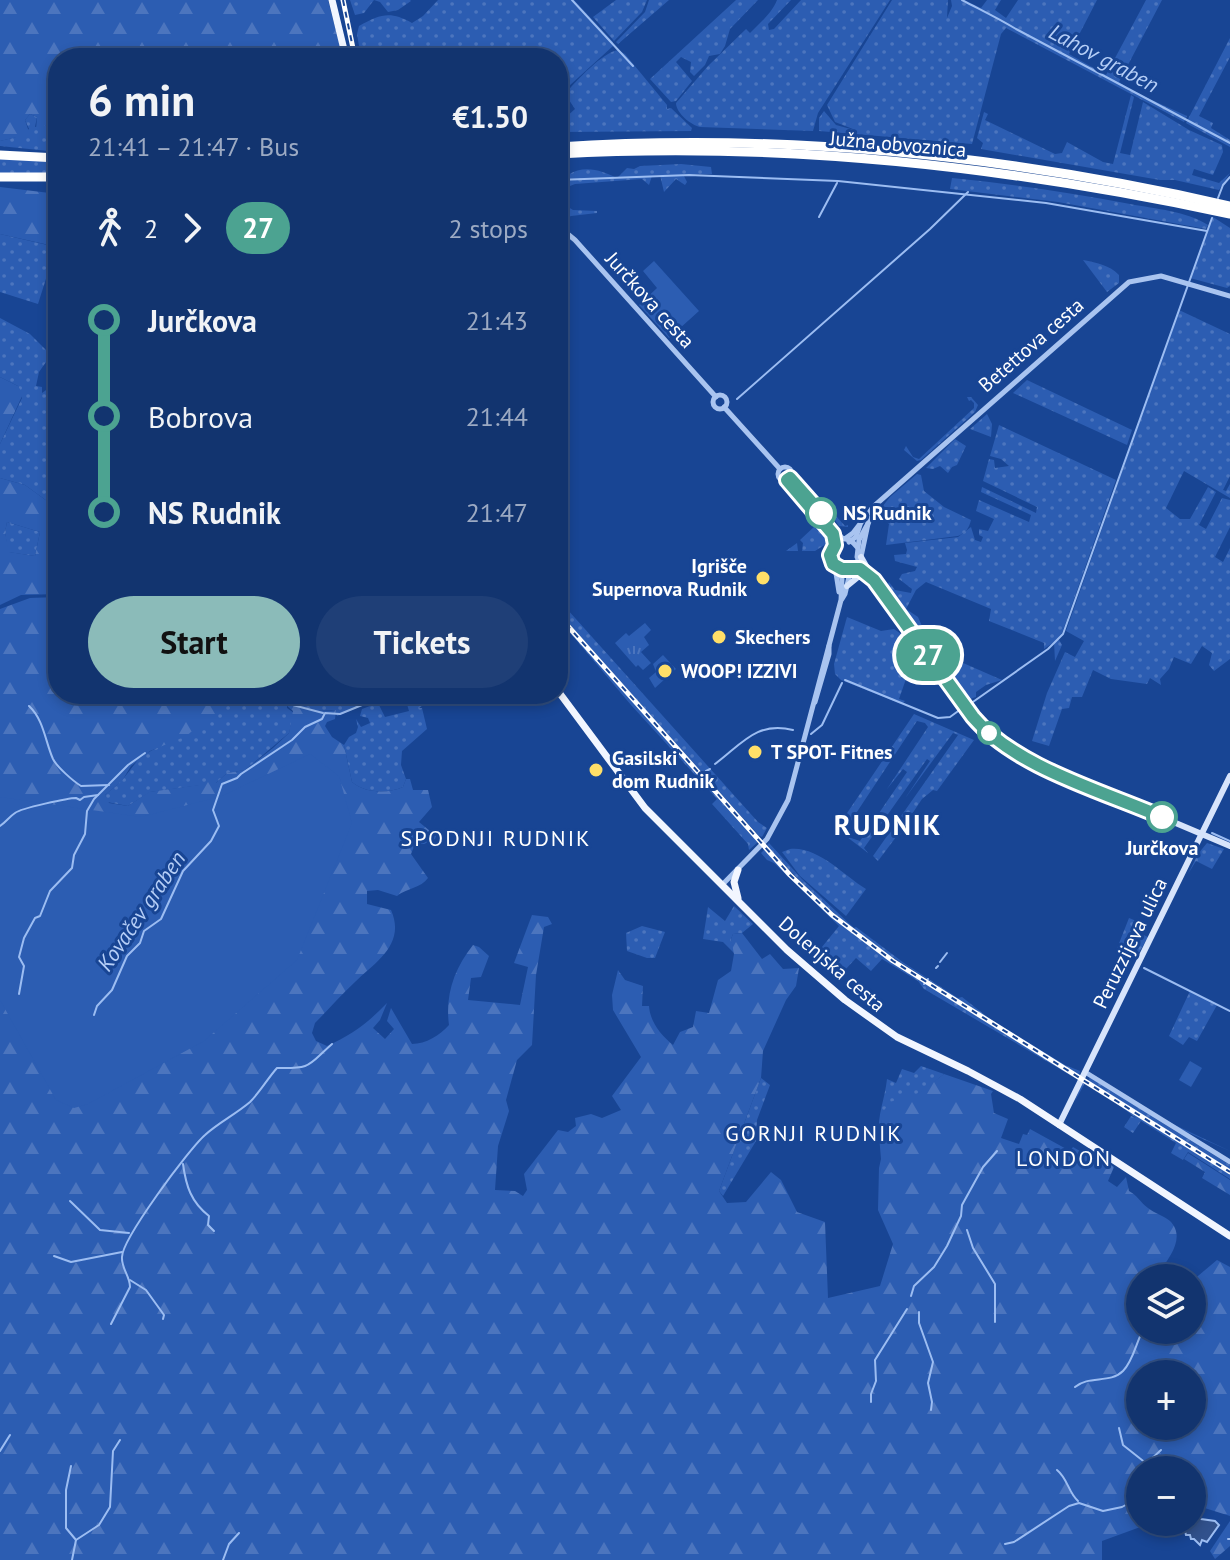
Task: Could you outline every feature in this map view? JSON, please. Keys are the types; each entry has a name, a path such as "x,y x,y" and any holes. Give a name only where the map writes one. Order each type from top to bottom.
{"highway":[{"name":"Južna obvoznica","path":"568,147 740,144 901,153 1067,174 1230,206"},
{"name":"Južna obvoznica","path":"568,154 715,151 839,156 964,167 1127,192 1230,214"},
{"path":"0,155 48,157"},
{"path":"0,177 48,177"},
{"path":"1127,192 1143,199 1217,215 1230,223"}],"main road":[{"path":"332,0 344,48"},
{"path":"859,559 978,722 1001,743 1024,758 1230,846"},
{"path":"849,568 860,569 870,576"},
{"path":"847,586 856,577 870,576"},
{"name":"Dolenjska cesta","path":"567,704 633,794 812,972 878,1026 994,1085 1230,1236"},
{"name":"Peruzzijeva ulica","path":"1059,1125 1230,776"},
{"path":"738,870 734,885 738,901"}],"street":[{"name":"Jurčkova cesta","path":"568,234 716,397 725,398 724,407 780,469"},
{"name":"Betettova cesta","path":"847,540 869,510 1129,282 1161,276 1230,296"},
{"path":"841,600 837,576 829,561 834,543 831,532 789,479 789,469 780,469 779,478 789,479 853,546 859,559"},
{"name":"Betettova cesta","path":"857,547 878,504"},
{"name":"Betettova cesta","path":"859,559 869,519"},
{"path":"834,543 847,540 857,547 859,559"},
{"path":"722,885 762,844 788,800 847,586 849,568 859,559"},
{"path":"829,561 849,568"},
{"path":"829,561 842,576 841,600"},
{"path":"838,568 849,568"},
{"path":"1085,1072 1230,1162"}],"green space":[{"path":"0,0 328,0 340,48 48,48 48,131 45,125 41,130 36,130 37,117 30,114 25,120 29,132 26,135 0,141"},
{"path":"350,0 374,0 364,13 355,15"},
{"path":"374,0 411,1 398,10 388,12"},
{"path":"438,0 574,0 613,42 613,46 568,87 568,48 359,48 359,26 386,16 412,23"},
{"path":"616,0 647,0 642,12 614,41 593,17"},
{"path":"649,0 669,0 618,44 616,42 645,12"},
{"path":"736,0 758,0 730,29 720,54 709,56 694,76 690,72 691,62 681,57 676,62 692,81 676,101 671,102 650,79"},
{"path":"777,0 791,0 768,24 769,30 774,29 801,0 890,0 818,113 813,131 700,127 688,121 678,111 676,103 746,29 750,33 762,22"},
{"path":"892,0 948,0 947,18 951,0 964,0 981,8 987,0 1001,0 995,10 1006,18 1018,0 1097,0 1069,54 1106,75 1146,0 1162,0 1119,82 1187,116 1184,122 1006,28 1001,34 972,144 819,131 819,118 824,111 836,125 858,131 835,122 827,105"},
{"path":"1230,38 1230,57 1199,116 1213,123 1211,128 1230,140 1230,143 1214,136 1230,144 1230,147 1186,123"},
{"path":"618,50 625,54 667,105 667,109 671,108 692,128 691,131 568,132 568,115 575,109 568,98 568,91 598,61"},
{"path":"1131,95 1134,97 1120,153 1130,155 1143,102 1189,130 1222,145 1223,152 1213,175 1194,169 1192,175 1219,183 1230,173 1219,190 981,149 983,143 977,138 984,112 988,114 985,120 1055,154 1062,153 1067,142 1103,162 1113,164"},
{"path":"30,114 37,117 35,127 45,125 48,128 48,151 0,146 0,141 16,137 29,129 25,120"},
{"path":"0,158 48,160 48,174 0,174"},
{"path":"681,164 711,167 712,174 683,174 687,182 685,185 676,179 664,192 660,175 652,176 649,185 642,179 575,184 570,186 568,194 568,175 574,172 593,170 617,178 627,168"},
{"path":"952,178 1160,209 1208,225 1206,229 1058,202 950,189"},
{"path":"0,187 48,193 48,245 0,234"},
{"path":"568,207 597,211 597,213 568,217"},
{"path":"1213,217 1230,228 1230,286 1227,288 1190,278"},
{"path":"0,234 48,245 48,272 38,304 0,292"},
{"path":"1083,260 1111,269 1119,275 1119,283 1107,292"},
{"path":"654,261 699,311 669,338 639,305 657,288 643,271"},
{"path":"1179,310 1230,334 1230,476 1223,490 1226,491 1230,484 1230,498 1184,471 1166,508 1180,519 1190,519 1208,487 1216,492 1199,525 1206,529 1222,498 1230,500 1230,527 1215,557 1223,562 1230,548 1230,659 1214,671 1209,665 1212,653 1202,646 1191,664 1174,657 1160,679 1161,685 1150,678 1147,684 1111,679 1093,670 1082,697 1072,697 1069,708 1062,709 1049,746 1032,741 1047,693 1065,652 1075,657 1084,641 1066,631"},
{"path":"0,318 30,334 48,352 48,359 39,372 36,386 42,387 42,393 48,389 48,502 25,485 0,478 0,444 22,398 18,386 0,377"},
{"path":"0,377 18,386 23,394 0,444"},
{"path":"1027,380 1132,430 1127,445 1013,393"},
{"path":"967,397 978,405 975,412 921,460 917,461 904,450 906,446 913,457 919,459 974,408 974,403"},
{"path":"987,414 992,424 991,437 970,429"},
{"path":"999,425 1116,480 1058,638 1062,645 1055,661 1054,642 1044,649 1044,643 989,621 991,609 926,582 916,590 906,609 918,617 929,642 938,652 1002,680 976,692 976,697 970,699 968,704 903,615 887,586 889,582 895,590 911,593 912,589 899,579 902,574 915,571 917,567 895,561 894,555 906,554 905,543 958,537 971,527 975,540 981,542 983,537 979,535 979,529 988,531 994,519 976,511 979,500 1029,522 1031,515 981,492 982,487 1036,513 1037,507 983,481 989,459 994,460 995,468 1009,466 1001,459 990,456"},
{"path":"955,439 966,446 957,465 948,473 940,466 926,468"},
{"path":"917,474 921,475 924,491 944,507 971,520 969,525 958,536 886,545 889,524 878,512"},
{"path":"801,477 848,527 839,526 797,480"},
{"path":"0,478 25,485 48,502 48,594 21,595 0,605","holes":["7,522 40,532 35,556 9,552 5,532"]},
{"path":"808,514 825,537 826,544 815,551 802,551 803,543 800,540 816,525"},
{"path":"7,522 40,532 35,556 8,552"},
{"path":"797,543 798,551 786,551"},
{"path":"48,597 48,704 227,704 184,737 150,751 131,766 122,781 105,795 109,803 128,806 149,792 210,781 216,783 227,773 245,770 289,733 293,711 285,704 336,710 335,719 325,726 332,737 344,745 352,782 357,786 390,791 403,787 406,779 410,779 413,790 428,790 432,807 419,822 436,836 424,844 415,844 411,854 428,878 397,896 378,890 367,891 367,904 391,910 395,922 392,942 380,959 315,1023 312,1033 316,1041 327,1046 344,1037 367,1022 387,1003 373,1028 385,1039 394,1029 387,1021 391,1008 412,1044 437,1035 449,1025 448,1003 452,983 473,945 489,956 481,977 471,978 468,1000 520,1005 528,967 514,963 532,915 548,917 552,924 544,927 536,975 532,1045 517,1060 506,1100 509,1111 498,1146 495,1190 515,1191 523,1196 527,1190 524,1174 558,1130 568,1132 576,1126 575,1118 591,1114 602,1118 621,1110 612,1096 641,1057 613,1010 612,995 618,970 625,980 643,986 642,1006 649,1006 657,1028 673,1045 680,1032 693,1027 696,1011 709,1013 718,980 731,971 733,934 742,933 762,959 770,954 783,969 799,968 796,986 786,1000 763,1051 761,1078 719,1191 727,1203 746,1202 771,1172 781,1180 797,1212 825,1222 828,1298 880,1286 893,1244 878,1210 879,1135 883,1112 890,1102 919,1093 944,1074 993,1091 994,1113 1008,1119 1001,1138 1019,1144 1023,1134 1027,1135 1030,1129 1070,1151 1073,1147 1085,1154 1088,1150 1114,1167 1108,1181 1117,1187 1126,1177 1129,1191 1175,1228 1176,1243 1165,1264 1126,1264 1126,1344 1206,1344 1206,1269 1217,1260 1230,1267 1230,1516 1206,1508 1206,1456 1126,1456 1126,1532 1102,1541 1102,1560 0,1560 0,609 30,598"},
{"path":"568,610 758,822 767,828 762,837 568,623"},
{"path":"847,617 881,631 894,629 915,653 899,699 905,701 902,704 841,680 835,674 834,664"},
{"path":"645,623 651,630 644,637 649,645 641,652 651,663 643,670 638,665 636,667 615,643"},
{"path":"568,628 758,842 749,850 748,844 712,804 717,799"},
{"name":"WOOP! IZZIVI","path":"663,655 676,669 655,688 649,678 656,672 653,664"},
{"path":"225,704 287,704 287,708 294,713 289,733 245,770 227,773 216,783 150,792 128,806 107,802 105,795 140,759"},
{"path":"290,704 366,704 337,716 335,710 308,710"},
{"path":"378,704 385,717 409,711 407,704 425,704 419,708 422,708 427,729 402,751 401,765 406,779 403,787 376,791 357,786 352,782 344,745 356,733 356,719 361,727 370,723 368,718 360,716 362,709"},
{"path":"914,714 974,740 937,791 933,790 922,799 904,826 909,830 907,833 903,831 896,837 878,861 873,856 958,735 953,733 906,797 930,761 927,759 864,848 868,853 847,837 841,822","holes":["917,721 928,727 887,789 903,769 907,772 860,841 851,838 845,830"]},
{"path":"310,754 339,776 352,823 297,960 204,1041 88,1104 74,1108 56,1100 0,1000 0,797 141,817 222,796"},
{"path":"769,843 854,928 958,998 962,997 990,1019 1080,1071 1079,1076 872,944 826,907 766,846"},
{"path":"1207,843 1224,849 1212,869 1196,861 1188,874 1198,854"},
{"path":"765,849 799,885 836,917 913,975 1077,1079 1095,1087 1088,1082 1090,1077 1141,1109 1230,1151 1153,1117 1230,1165 1230,1170 1085,1083 1075,1101 1082,1082 924,989 918,981 882,959 871,971 856,958 845,970 822,947 839,926 774,863 767,860 761,853"},
{"path":"800,849 820,857 866,889 846,916 800,876 782,852"},
{"path":"734,906 753,924 742,933 733,934 731,939 735,954 723,942 703,939 708,907 725,921"},
{"path":"1129,918 1141,923 1137,932 1148,937 1136,958 1116,951"},
{"path":"642,926 665,932 655,958 627,951 626,933"},
{"path":"1190,991 1217,1005 1197,1041 1189,1037 1183,1045 1169,1036"},
{"path":"1190,1061 1202,1068 1191,1087 1179,1080"},
{"path":"921,1066 944,1074 918,1094 890,1105 884,1114 879,1135 887,1079 896,1083 902,1069 914,1073"},
{"path":"761,1078 770,1085 757,1120 756,1141 723,1196 719,1191"},
{"path":"1115,1102 1230,1174 1230,1179 1188,1152 1183,1160 1171,1153 1176,1143 1141,1121 1133,1133 1124,1127 1131,1116 1136,1118"},
{"path":"1188,1153 1230,1180 1230,1195 1202,1178 1205,1172 1184,1159"},
{"path":"1230,1521 1230,1546 1215,1559 1210,1551"}],"shaded area":[{"path":"1206,1520 1219,1525 1207,1542 1202,1540 1200,1545 1190,1536 1206,1536"}],"waterway":[{"name":"Lahov graben","path":"572,0 633,66"},
{"name":"Lahov graben","path":"962,0 1230,143"},
{"path":"568,180 689,175 838,181 1046,203 1207,231"},
{"path":"1218,198 1230,177"},
{"path":"819,217 837,183"},
{"path":"737,399 968,192"},
{"path":"970,704 1048,649 1063,634 1212,218"},
{"path":"845,680 938,718 950,717 961,709"},
{"path":"811,734 822,725 842,683"},
{"path":"289,704 323,713"},
{"name":"Kovačev graben","path":"94,1015 97,1006 112,990 127,956 140,943 144,931 161,919 183,871 211,841 219,826 213,810 222,784 237,778 292,740 305,727 322,719 325,713 340,714 364,704"},
{"path":"29,706 41,724 53,759 62,770 81,786 109,785"},
{"path":"715,764 759,732 780,728 793,730"},
{"path":"19,994 24,966 19,957 24,938 35,918 40,916 50,891 72,868 74,855 85,834 87,811 94,799 128,765 145,753"},
{"path":"706,771 710,769"},
{"path":"0,826 15,813 26,809 98,795"},
{"path":"1212,833 1230,841"},
{"path":"940,962 947,953"},
{"path":"1144,968 1230,1011"},
{"path":"111,1324 130,1287 122,1261 125,1247 144,1214 185,1157 210,1131 250,1102 277,1068 297,1068 309,1064 332,1044"},
{"path":"911,1296 914,1286 934,1267 947,1246 961,1216 962,1205 983,1167 997,1151"},
{"path":"183,1164 190,1193 209,1216 208,1225 214,1231"},
{"path":"70,1201 100,1230 129,1233"},
{"path":"967,1230 973,1248 995,1284 995,1322"},
{"path":"54,1256 71,1262 122,1252"},
{"path":"130,1280 146,1290 164,1315 163,1319"},
{"path":"871,1402 876,1381 875,1360 907,1309"},
{"path":"919,1312 919,1323 933,1362 928,1383 931,1410"},
{"path":"1075,1387 1087,1381 1118,1375 1126,1367 1137,1344"},
{"path":"1119,1428 1123,1445 1137,1456"},
{"path":"0,1451 10,1435"},
{"path":"72,1560 76,1540 99,1525 110,1507 113,1451 120,1440"},
{"path":"1155,1456 1161,1450"},
{"path":"71,1466 66,1490 66,1528 76,1540"},
{"path":"1057,1470 1078,1501"},
{"path":"1005,1544 1014,1542 1069,1506 1079,1503 1103,1511 1126,1505"},
{"path":"223,1560 229,1544 239,1533"}],"railway":[{"path":"343,0 353,48"},
{"path":"568,626 790,875 832,915 893,961 1230,1172"}],"bus line":[{"name":"27","path":"821,513 790,478 787,480 833,534 835,545 830,557 833,564 842,569 860,569 874,580 973,717 993,736 1024,758 1162,817"}],"place":[{"name":"NS Rudnik","path":"821,513"},
{"name":"Igrišče Supernova Rudnik","path":"763,578"},
{"name":"Skechers","path":"719,637"},
{"name":"WOOP! IZZIVI","path":"665,671"},
{"name":"T SPOT- Fitnes","path":"755,752"},
{"name":"Gasilski dom Rudnik","path":"596,770"},
{"name":"Jurčkova","path":"1162,817"}],"district":[{"name":"RUDNIK","path":"888,825"},
{"name":"SPODNJI RUDNIK","path":"496,838"},
{"name":"GORNJI RUDNIK","path":"814,1133"},
{"name":"LONDON","path":"1064,1158"}]}
